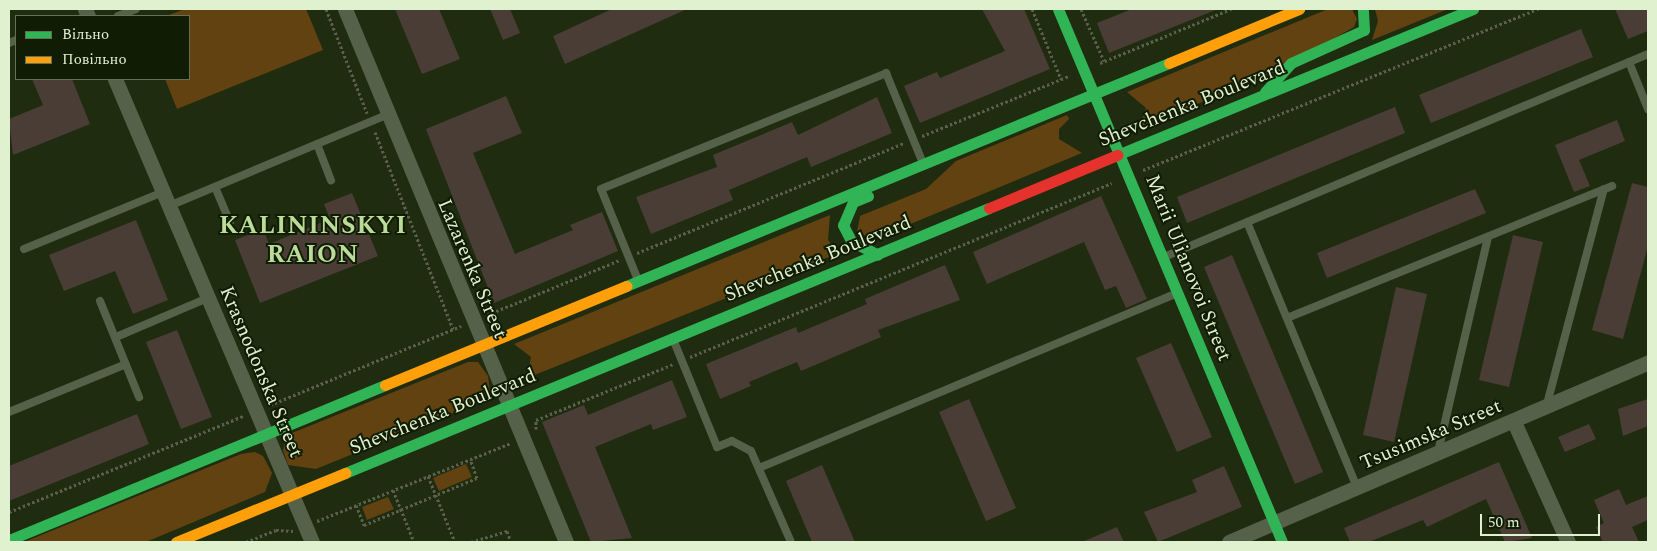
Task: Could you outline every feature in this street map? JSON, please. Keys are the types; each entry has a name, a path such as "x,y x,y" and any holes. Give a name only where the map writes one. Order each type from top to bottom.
{"main road":[{"name":"Marii Ulianovoi Street","path":"1058,9 1121,154 1162,257 1282,542"},
{"path":"9,540 265,433 640,282 1299,9"},
{"path":"1262,95 1291,63 1364,30 1367,22 1363,9"},
{"name":"Shevchenka Boulevard","path":"176,542 1473,9"},
{"path":"878,255 857,246 846,234 848,208 853,202 910,179 924,165"}],"street":[{"name":"Lazarenka Street","path":"345,9 386,115 566,542"},
{"name":"Krasnodonska Street","path":"115,80 312,542"},
{"name":"Tsusimska Street","path":"1229,542 1546,409 1648,362"},
{"path":"1514,422 1568,542"}],"lane":[{"path":"121,15 136,9"},
{"path":"1162,257 1648,54"},
{"path":"1629,62 1648,108"},
{"path":"640,282 601,189 886,73 924,165"},
{"path":"24,249 166,199 215,187 386,115"},
{"path":"317,144 331,180"},
{"path":"1287,318 1612,186"},
{"path":"215,187 230,222"},
{"path":"1546,409 1604,189"},
{"path":"1247,222 1357,488"},
{"path":"1437,454 1488,237"},
{"path":"758,468 1177,293"},
{"path":"116,336 208,298"},
{"path":"100,301 140,397"},
{"path":"673,339 717,447 742,444 758,468 791,542"},
{"path":"9,412 126,364"}],"path":[{"path":"326,9 453,329"},
{"path":"1032,9 1061,79"},
{"path":"1081,9 1104,61"},
{"path":"9,512 1231,9"},
{"path":"387,493 536,433 536,420 1538,9"},
{"path":"356,505 364,525 477,478 470,459"},
{"path":"428,476 455,542"},
{"path":"393,490 414,542"},
{"path":"471,542 507,531 511,542"}],"shaded area":[{"path":"185,9 306,9 323,50 177,109 165,80 190,80 190,15 169,15"},
{"path":"1328,9 1352,9 1357,19 1354,27 1270,75 1139,127 1146,108 1127,92"},
{"path":"1375,9 1448,9 1372,40 1378,21"},
{"path":"1067,115 1069,119 1059,129 1059,139 1082,153 874,239 857,232 860,216 926,189 956,161"},
{"path":"830,215 828,240 839,253 527,378 531,357 514,344"},
{"path":"468,362 478,362 488,376 490,392 480,402 316,469 288,465 283,450 287,435"},
{"path":"255,452 263,456 272,473 265,492 146,542 24,542 241,454"},
{"path":"466,464 472,477 439,491 433,478"},
{"path":"388,497 394,509 367,520 362,507"}],"building":[{"path":"395,9 439,9 460,59 422,74"},
{"path":"490,9 510,9 520,33 503,40"},
{"path":"612,9 687,9 565,64 553,36"},
{"path":"982,9 1024,9 1050,69 920,123 904,86 937,72 940,78 1005,51"},
{"path":"1132,9 1218,9 1109,53 1097,23"},
{"path":"1615,9 1648,9 1648,31 1628,39"},
{"path":"1581,29 1593,57 1431,123 1419,95"},
{"path":"32,80 72,80 90,124 13,155 9,119 43,105"},
{"path":"506,96 522,133 473,153 515,254 573,230 570,225 602,212 618,251 494,303 426,129"},
{"path":"877,97 892,133 811,167 807,157 729,190 733,200 651,234 636,197 717,167 713,155 792,122 798,135"},
{"path":"1395,107 1405,133 1187,223 1177,197"},
{"path":"1617,120 1625,141 1579,160 1590,186 1574,192 1555,145"},
{"path":"1632,183 1648,187 1648,246 1623,339 1592,330"},
{"path":"1475,189 1486,213 1327,278 1317,253"},
{"path":"352,193 378,256 260,303 235,240 263,229 269,244 330,219 324,204"},
{"path":"1101,196 1147,299 1126,308 1116,286 1105,290 1084,242 987,284 973,252"},
{"path":"136,220 168,300 133,314 115,271 64,291 49,255"},
{"path":"1513,235 1543,242 1509,387 1479,380"},
{"path":"1232,255 1323,472 1295,484 1204,267"},
{"path":"945,265 960,300 878,330 881,337 801,371 797,362 749,382 751,386 720,399 706,364 796,327 798,333 867,304 865,299"},
{"path":"1396,287 1427,294 1394,442 1363,435"},
{"path":"177,330 212,417 181,429 146,342"},
{"path":"1171,343 1212,437 1177,452 1136,358"},
{"path":"672,380 687,417 653,430 651,424 595,447 632,538 591,542 542,422 584,405 588,415"},
{"path":"969,399 1016,508 986,521 939,412"},
{"path":"1648,399 1648,426 1623,436 1618,409"},
{"path":"137,414 149,444 9,501 9,466"},
{"path":"1589,424 1596,439 1565,452 1558,437"},
{"path":"1499,462 1532,538 1505,542 1486,499 1427,527 1423,520 1369,542 1350,542 1344,528"},
{"path":"822,465 855,542 812,542 786,481"},
{"path":"1224,466 1242,507 1158,542 1144,512 1197,492 1192,480"},
{"path":"1619,489 1626,505 1648,496 1648,520 1632,527 1639,542 1603,542 1596,527 1604,523 1594,500"},
{"path":"1117,527 1124,542 1082,542"}],"traffic: fast":[{"path":"1058,9 1282,542"},
{"path":"1265,92 1291,63 1364,30 1363,9"},
{"path":"1117,155 1473,9"},
{"path":"626,286 1169,63"},
{"path":"868,196 853,202 843,225 851,241 878,255"},
{"path":"345,473 989,208"},
{"path":"9,540 385,385"}],"traffic: slow":[{"path":"1169,63 1299,9"},
{"path":"385,385 626,286"},
{"path":"176,542 345,473"}],"traffic: jam":[{"path":"989,208 1117,155"}],"district":[{"name":"KALININSKYI RAION","path":"313,242"}]}
